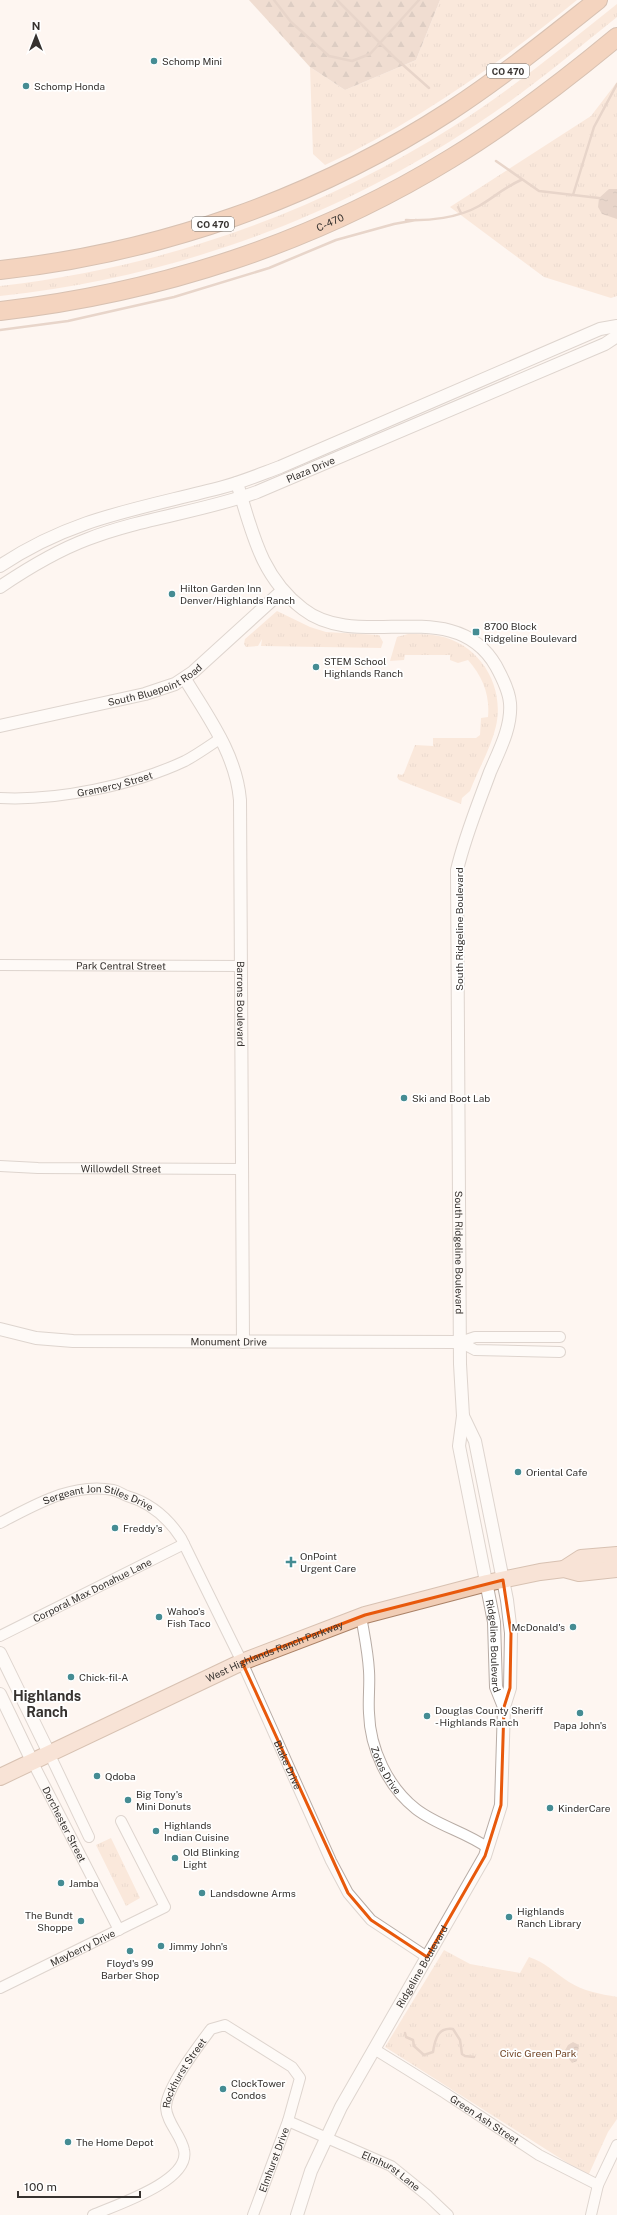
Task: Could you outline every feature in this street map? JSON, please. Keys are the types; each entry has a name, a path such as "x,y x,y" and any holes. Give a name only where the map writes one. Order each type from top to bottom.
{"highway":[{"name":"CO 470","path":"0,270 85,258 153,242 232,218 311,186 378,153 451,110 512,68 598,0"},
{"name":"C-470","path":"0,312 75,301 166,281 250,255 314,229 390,193 470,147 530,106 617,37"}],"main road":[{"name":"West Highlands Ranch Parkway","path":"0,1777 242,1662 361,1616 495,1581 564,1569 581,1558 617,1555"},
{"name":"West Highlands Ranch Parkway","path":"564,1569 580,1573 617,1569"}],"street":[{"name":"Plaza Drive","path":"0,566 40,542 83,523 237,483 280,467 600,329 617,326"},
{"name":"Plaza Drive","path":"0,587 46,557 88,538 241,498 605,344 617,336"},
{"path":"462,405 461,399 465,393 513,373 516,366"},
{"name":"South Ridgeline Boulevard","path":"237,483 260,557 282,591 304,610 324,620 351,626 428,627 452,631 472,639 490,655 502,677 510,703 508,728 464,841 457,870 460,1342 463,1416 459,1446 495,1581"},
{"name":"South Bluepoint Road","path":"0,726 166,688 185,678 282,591"},
{"name":"Barrons Boulevard","path":"185,678 221,738 236,774 240,800 243,1342"},
{"name":"Gramercy Street","path":"0,798 44,798 133,779 186,760 221,738"},
{"name":"Park Central Street","path":"0,965 241,966"},
{"name":"Willowdell Street","path":"0,1166 38,1168 241,1169"},
{"name":"Monument Drive","path":"0,1329 31,1337 64,1341 460,1342 475,1337 560,1337"},
{"name":"Monument Drive","path":"460,1342 475,1350 560,1352"},
{"name":"South Ridgeline Boulevard","path":"463,1416 475,1441 495,1581"},
{"name":"Sergeant Jon Stiles Drive","path":"0,1523 71,1491 94,1488 114,1490 139,1499 150,1505 172,1525 184,1544"},
{"name":"Corporal Max Donahue Lane","path":"0,1636 184,1544"},
{"name":"Blake Drive","path":"184,1544 242,1662 331,1861 348,1893 371,1920 427,1957"},
{"name":"Ridgeline Boulevard","path":"296,2215 311,2171 326,2137 374,2049 485,1856 488,1848 501,1805 504,1707 496,1687 494,1622 495,1581"},
{"name":"Zotos Drive","path":"361,1616 369,1670 370,1726 375,1748 388,1777 408,1802 421,1813 478,1841 488,1848"},
{"path":"0,1653 49,1753"},
{"path":"0,1694 32,1761"},
{"name":"Dorchester Street","path":"49,1753 89,1837"},
{"name":"Dorchester Street","path":"32,1761 119,1930"},
{"name":"Mayberry Drive","path":"0,1988 165,1907 121,1821"},
{"name":"Rockhurst Street","path":"93,2215 166,2182 181,2167 184,2150 166,2108 170,2091 211,2029 225,2025 292,2066 300,2078 288,2121"},
{"name":"Green Ash Street","path":"374,2049 445,2093 539,2155 598,2185"},
{"name":"Elmhurst Drive","path":"253,2215 288,2121 326,2137"},
{"name":"Elmhurst Lane","path":"326,2137 390,2166 428,2196 448,2215"},
{"path":"591,2215 598,2185 617,2145"}],"highlighted area":[{"path":"503,1580 511,1633 510,1688 504,1707 501,1805 485,1856 427,1957 371,1920 348,1893 242,1662 365,1615"}],"green space":[{"path":"249,0 440,0 416,60 345,90 310,67"},
{"path":"440,0 577,0 487,69 424,111 359,148 325,165 313,154 310,67 345,90 416,60"},
{"path":"617,4 617,17 513,99 423,158 366,188 308,215 249,239 188,259 126,275 63,287 0,296 0,286 60,278 120,266 236,232 293,210 348,185 402,157 454,126 496,98"},
{"path":"617,82 617,296 611,298 544,277 450,207 591,116"},
{"path":"277,611 310,627 326,632 379,635 383,642 381,648 261,646 262,639 258,646 246,647 244,644 245,639"},
{"path":"408,634 427,634 454,641 477,657 493,682 497,696 498,711 494,734 470,791 462,798 461,804 399,780 397,777 398,774 402,775 404,773 415,745 433,746 433,738 476,738 480,735 481,718 488,717 487,694 478,673 468,660 458,663 450,660 450,655 405,655 404,660 390,661 397,637"},
{"path":"111,1838 140,1898 126,1906 96,1845"},
{"name":"Civic Green Park","path":"444,1950 470,1964 520,1973 529,1957 545,1965 580,1988 617,1997 617,2119 608,2132 588,2176 385,2047"}],"water":[{"path":"609,189 617,189 617,219 602,214 598,207 599,198"},
{"path":"573,2042 579,2045 577,2061 572,2063 564,2052 568,2045"}],"waterway":[{"path":"274,0 291,22 329,56 352,61 370,54 419,0"},
{"path":"337,0 394,57 429,88"},
{"path":"573,195 594,127 617,84"},
{"path":"496,161 539,191 599,198"},
{"path":"406,220 443,218 471,210 521,180"},
{"path":"458,207 461,213"},
{"path":"0,330 68,321 174,297 269,268 336,240 394,224 416,220"},
{"path":"405,2033 406,2037 413,2040 414,2046 424,2055 433,2052 436,2038 441,2032 444,2030 453,2029 460,2040 462,2054 465,2056 474,2057"}],"place":[{"name":"Schomp Mini","path":"154,61"},
{"name":"Schomp Honda","path":"26,86"},
{"name":"Hilton Garden Inn Denver/Highlands Ranch","path":"172,594"},
{"name":"8700 Block Ridgeline Boulevard","path":"476,632"},
{"name":"STEM School Highlands Ranch","path":"316,667"},
{"name":"Ski and Boot Lab","path":"404,1098"},
{"name":"Oriental Cafe","path":"518,1472"},
{"name":"Freddy's","path":"115,1528"},
{"name":"OnPoint Urgent Care","path":"291,1562"},
{"name":"Wahoo's Fish Taco","path":"159,1617"},
{"name":"McDonald's","path":"573,1627"},
{"name":"Chick-fil-A","path":"71,1677"},
{"name":"Papa John's","path":"580,1713"},
{"name":"Douglas County Sheriff - Highlands Ranch","path":"427,1716"},
{"name":"Qdoba","path":"97,1776"},
{"name":"Big Tony's Mini Donuts","path":"128,1800"},
{"name":"KinderCare","path":"550,1808"},
{"name":"Highlands Indian Cuisine","path":"156,1831"},
{"name":"Old Blinking Light","path":"175,1858"},
{"name":"Jamba","path":"61,1883"},
{"name":"Landsdowne Arms","path":"202,1893"},
{"name":"Highlands Ranch Library","path":"509,1917"},
{"name":"The Bundt Shoppe","path":"81,1921"},
{"name":"Jimmy John's","path":"161,1946"},
{"name":"Floyd's 99 Barber Shop","path":"130,1951"},
{"name":"ClockTower Condos","path":"223,2089"},
{"name":"The Home Depot","path":"68,2142"}],"district":[{"name":"Highlands Ranch","path":"47,1704"}]}
